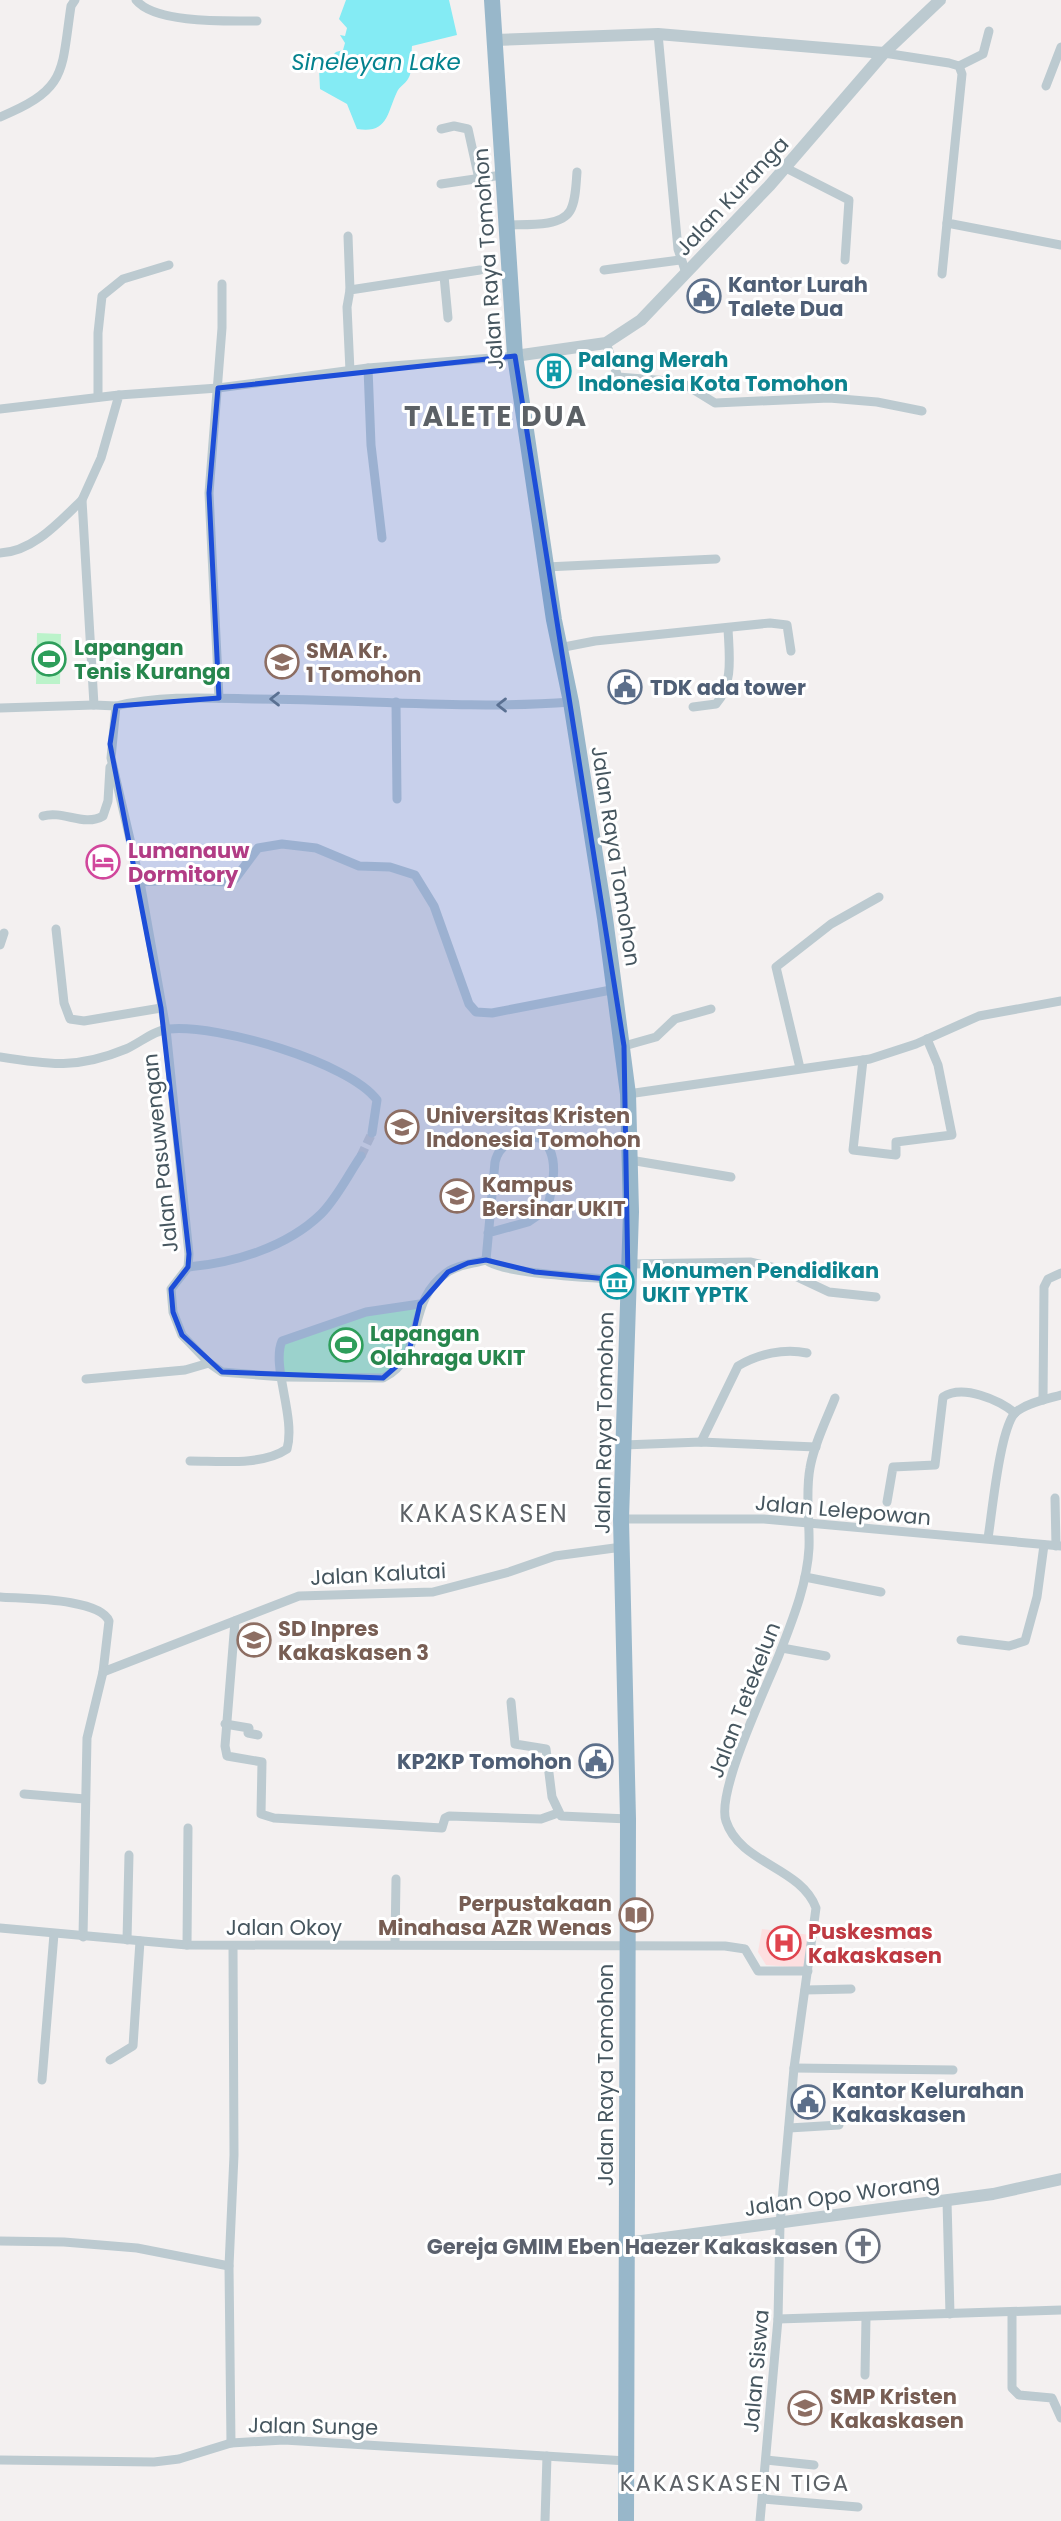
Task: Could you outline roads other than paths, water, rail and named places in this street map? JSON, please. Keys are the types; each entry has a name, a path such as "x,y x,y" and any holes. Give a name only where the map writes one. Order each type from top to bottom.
{"highway":[{"name":"Jalan Raya Tomohon","path":"492,0 515,356 546,567 616,989 628,1094 629,1272 621,1519 628,1819 626,2521"}],"street":[{"path":"0,117 29,104 56,81 64,65 71,6 75,0"},
{"path":"136,0 140,5 162,14 212,21 257,21"},
{"name":"Jalan Kuranga","path":"515,356 606,343 641,320 786,168 884,53 940,0"},
{"path":"494,40 658,34 884,53 959,66 983,54 989,31"},
{"path":"658,34 680,260 686,273"},
{"path":"1046,86 1061,47"},
{"path":"942,274 962,74 959,66"},
{"path":"441,130 454,126 468,129 479,179"},
{"path":"786,168 849,200 845,260"},
{"path":"506,225 551,221 566,215 572,207 578,172"},
{"path":"442,184 502,175"},
{"path":"947,223 1061,245"},
{"path":"348,236 350,371"},
{"path":"604,270 680,260"},
{"path":"99,397 97,333 102,296 123,278 169,265"},
{"path":"350,290 480,270"},
{"path":"444,276 448,318"},
{"path":"219,698 209,493 212,432 218,388 222,284"},
{"path":"606,343 618,377 681,382 715,402 829,398 877,402 922,411"},
{"path":"0,409 118,395 218,388 368,368 515,356"},
{"path":"368,368 371,445 382,538"},
{"path":"0,553 9,553 40,538 82,500 101,458 118,395"},
{"path":"82,500 94,705"},
{"path":"546,567 716,559"},
{"path":"559,648 595,641 783,623 789,630 791,651"},
{"path":"693,707 716,704 722,696 730,663 728,628"},
{"path":"0,708 116,706 146,700 219,698 502,705 570,702"},
{"path":"396,702 397,799"},
{"name":"Jalan Pasuwengan","path":"116,706 111,758 140,882 166,1029 188,1267 171,1289 173,1312 182,1335 209,1363 222,1372 283,1377 383,1378 394,1373 408,1356 420,1304 448,1272 485,1260"},
{"path":"43,816 60,814 93,820 103,816 108,801 111,758"},
{"path":"140,882 228,882 235,879 258,848 282,844 316,848 359,866 390,867 415,875 434,906 469,1004 476,1012 492,1013 616,989"},
{"path":"800,1068 776,967 831,925 879,897"},
{"path":"56,929 64,1003 70,1019 84,1021 161,1008"},
{"path":"0,945 4,933"},
{"path":"628,1094 863,1060 927,1040 979,1016 1061,1001"},
{"path":"624,1046 656,1037 675,1019 711,1009"},
{"path":"0,1057 60,1066 78,1065 110,1056 166,1029 188,1029 251,1040 314,1061 367,1087 377,1100 372,1133"},
{"path":"863,1060 853,1150 896,1155 896,1142 952,1135 938,1065 927,1040"},
{"path":"488,1233 528,1222 547,1209 553,1156 550,1147 540,1138 518,1138 497,1154 488,1233 485,1260 497,1266 535,1272 629,1272 751,1262 780,1269 829,1292 876,1297"},
{"path":"188,1267 245,1256 304,1227 322,1213 361,1156"},
{"path":"630,1160 731,1177"},
{"path":"1043,1400 1044,1287 1048,1279 1061,1273"},
{"path":"190,1461 240,1460 269,1456 287,1449 290,1431 279,1357 282,1341 366,1312 420,1304"},
{"path":"701,1442 738,1366 776,1352 794,1350 807,1353"},
{"path":"86,1379 185,1370 209,1363"},
{"path":"887,1502 893,1467 935,1465 944,1395 959,1393 991,1399 1015,1413"},
{"path":"988,1538 1003,1442 1015,1413 1061,1395"},
{"name":"Jalan Tetekelun","path":"780,2224 794,2068 816,1908 811,1896 741,1843 725,1820 724,1809 735,1766 782,1648 805,1577 809,1472 835,1398"},
{"path":"624,1446 701,1442 816,1447"},
{"path":"1055,1498 1059,1546"},
{"name":"Jalan Lelepowan","path":"621,1519 764,1519 1059,1546"},
{"path":"961,1640 1009,1646 1025,1641 1037,1597 1044,1545"},
{"name":"Jalan Kalutai","path":"103,1672 299,1596 433,1592 509,1572 555,1556 622,1547"},
{"path":"805,1577 881,1592"},
{"path":"0,1597 57,1601 104,1613 109,1625 103,1672 88,1738 83,1937"},
{"path":"234,1621 225,1724 227,1756 262,1762 260,1810 264,1816 442,1828 445,1818 449,1816 541,1819 558,1813"},
{"path":"782,1648 826,1656"},
{"path":"511,1702 516,1746 541,1748 548,1753 552,1797 558,1813 566,1817 628,1819"},
{"path":"225,1724 249,1728 248,1733 258,1735"},
{"path":"24,1794 85,1799"},
{"path":"187,1945 188,1828"},
{"path":"127,1940 129,1856"},
{"path":"395,1944 396,1879"},
{"name":"Jalan Okoy","path":"0,1928 187,1945 742,1947 758,1970 808,1971"},
{"path":"42,2080 54,1934"},
{"path":"110,2060 132,2046 140,1941"},
{"path":"231,2443 229,2266 233,2155 233,1946"},
{"path":"805,1990 851,1989"},
{"path":"794,2068 953,2070"},
{"path":"789,2128 839,2125"},
{"name":"Jalan Opo Worang","path":"627,2244 947,2201 1061,2179"},
{"path":"947,2201 950,2314"},
{"name":"Jalan Siswa","path":"761,2521 778,2319 780,2224"},
{"path":"0,2241 104,2245 229,2266"},
{"path":"778,2319 1061,2310"},
{"path":"1012,2313 1012,2388 1019,2395 1052,2398 1061,2418"},
{"path":"865,2375 866,2318"},
{"name":"Jalan Sunge","path":"0,2460 154,2462 179,2459 231,2443 284,2440 346,2441 627,2461"},
{"path":"545,2521 547,2456"},
{"path":"766,2460 814,2465"},
{"path":"762,2499 858,2507"}],"water":[{"name":"Sineleyan Lake","path":"346,0 449,0 457,35 412,46 410,76 398,90 385,120 381,125 367,130 357,129 347,104 320,89 319,69 336,52 343,50 345,43 340,35 345,36 347,28 339,19"}],"tunnel":[{"path":"361,1156 372,1133"}],"place":[{"name":"Kantor Lurah Talete Dua","path":"704,296"},
{"name":"Palang Merah Indonesia Kota Tomohon","path":"554,371"},
{"name":"Lapangan Tenis Kuranga","path":"49,659"},
{"name":"SMA Kr. 1 Tomohon","path":"282,662"},
{"name":"TDK ada tower","path":"625,687"},
{"name":"Lumanauw Dormitory","path":"103,862"},
{"name":"Universitas Kristen Indonesia Tomohon","path":"402,1127"},
{"name":"Kampus Bersinar UKIT","path":"457,1196"},
{"name":"Monumen Pendidikan UKIT YPTK","path":"617,1282"},
{"name":"Lapangan Olahraga UKIT","path":"346,1345"},
{"name":"SD Inpres Kakaskasen 3","path":"254,1640"},
{"name":"KP2KP Tomohon","path":"596,1761"},
{"name":"Perpustakaan Minahasa AZR Wenas","path":"636,1915"},
{"name":"Puskesmas Kakaskasen","path":"784,1943"},
{"name":"Kantor Kelurahan Kakaskasen","path":"808,2102"},
{"name":"Gereja GMIM Eben Haezer Kakaskasen","path":"863,2246"},
{"name":"SMP Kristen Kakaskasen","path":"805,2408"}],"district":[{"name":"TALETE DUA","path":"496,416"},
{"name":"KAKASKASEN","path":"484,1513"},
{"name":"KAKASKASEN TIGA","path":"735,2483"}]}
